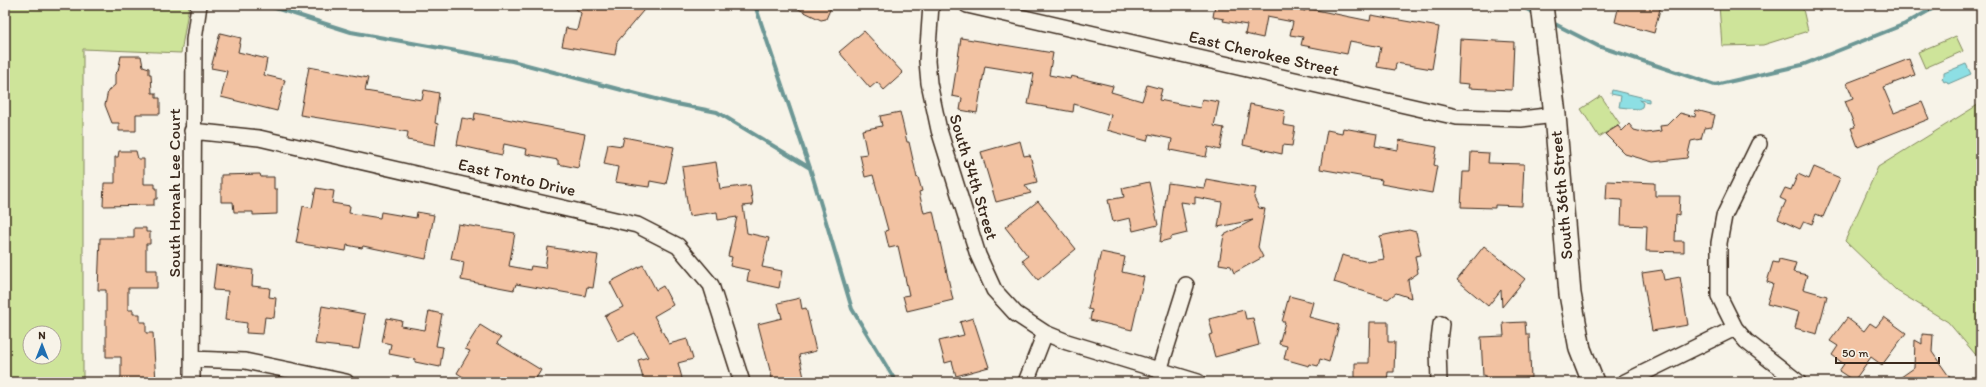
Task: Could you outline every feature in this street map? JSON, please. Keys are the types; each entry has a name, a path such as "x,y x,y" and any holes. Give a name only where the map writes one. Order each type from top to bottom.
{"street":[{"name":"South Honah Lee Court","path":"192,382 192,131 194,40 199,5"},
{"name":"South 34th Street","path":"931,5 927,61 929,83 939,130 978,255 994,290 1016,314 1045,333 1067,342 1198,382"},
{"name":"East Cherokee Street","path":"967,5 1457,117 1522,119 1555,115"},
{"name":"South 36th Street","path":"1542,5 1555,115 1570,294 1580,349 1592,382"},
{"name":"East Tonto Drive","path":"192,131 259,138 637,225 678,246 711,285 742,382"},
{"path":"1760,144 1724,216 1719,242 1719,296 1735,328 1746,341 1798,382"},
{"path":"1159,370 1186,285"},
{"path":"1438,382 1438,349 1441,324"},
{"path":"1625,382 1735,328"},
{"path":"1026,382 1045,333"},
{"path":"192,359 245,361 346,382"}],"green space":[{"path":"5,5 189,5 181,53 83,49 83,382 5,382"},
{"path":"1719,5 1802,5 1808,31 1763,45 1722,46"},
{"path":"1956,36 1963,51 1925,68 1918,52"},
{"path":"1601,96 1620,124 1599,137 1581,109"},
{"path":"1981,103 1981,361 1948,322 1897,291 1845,241 1878,167"}],"water":[{"path":"1966,64 1971,74 1948,84 1946,81 1944,82 1942,78 1944,73"},
{"path":"1612,90 1649,99 1649,102 1639,100 1643,103 1642,107 1638,109 1619,107 1621,96 1611,94"}],"building":[{"path":"571,5 648,5 617,42 615,55 562,46 566,28 577,30 581,13"},
{"path":"790,5 832,5 826,19 821,20"},
{"path":"1215,5 1277,5 1305,11 1306,8 1370,21 1371,15 1439,27 1432,69 1396,63 1395,70 1377,67 1381,47 1350,41 1347,54 1301,45 1303,37 1290,35 1293,22 1267,17 1263,38 1245,34 1247,25 1223,21 1224,19 1213,17"},
{"path":"1619,5 1661,5 1654,33 1615,22"},
{"path":"864,31 903,73 884,90 877,82 870,88 839,52"},
{"path":"220,33 241,38 238,52 267,59 264,75 285,80 277,111 221,97 227,71 211,68"},
{"path":"961,38 1053,53 1049,75 1070,79 1071,76 1113,86 1111,92 1142,101 1147,85 1162,89 1159,100 1200,108 1202,99 1219,102 1214,126 1224,128 1220,150 1208,147 1206,157 1170,150 1172,139 1149,134 1147,141 1107,130 1111,115 1074,104 1073,112 1028,104 1034,74 985,66 977,113 960,110 962,98 952,96"},
{"path":"1460,39 1514,42 1512,90 1468,88 1469,84 1458,83"},
{"path":"121,56 141,56 143,66 149,68 149,74 151,74 152,93 156,93 156,98 160,98 160,114 136,114 136,131 119,131 119,123 112,123 105,105 108,91 115,85 115,74 118,71"},
{"path":"1909,59 1915,75 1883,87 1894,113 1922,102 1929,119 1858,147 1851,128 1855,127 1845,101 1853,98 1847,83"},
{"path":"309,67 368,78 365,91 422,100 424,90 439,93 435,123 438,124 435,145 407,140 408,132 300,115"},
{"path":"1250,104 1285,111 1283,125 1295,127 1292,146 1283,145 1282,154 1243,145"},
{"path":"1696,110 1715,115 1712,127 1704,128 1701,139 1691,141 1687,158 1653,162 1625,154 1605,134 1618,126 1622,131 1629,124 1634,130 1646,133 1661,131 1660,126 1668,125 1680,113 1695,117"},
{"path":"900,112 907,142 909,142 917,178 918,177 922,191 919,192 924,213 933,211 953,300 907,311 903,296 909,295 898,246 889,248 885,231 888,230 873,175 865,177 860,155 867,154 862,130 882,126 880,116"},
{"path":"475,113 585,134 578,168 558,164 558,160 526,154 527,149 504,144 502,155 457,145 462,118 474,120"},
{"path":"1343,128 1377,134 1375,146 1398,150 1399,140 1437,147 1434,165 1437,166 1432,193 1381,184 1382,180 1320,169 1327,130 1342,133"},
{"path":"624,137 674,147 666,184 650,181 649,187 615,182 618,167 604,164 608,144 622,146"},
{"path":"1020,141 1024,156 1030,155 1037,182 1025,185 1031,193 996,202 981,152"},
{"path":"119,151 136,151 138,159 144,159 144,184 155,184 155,188 157,188 157,199 154,199 154,205 103,206 104,183 115,183 115,157 118,157"},
{"path":"1471,152 1489,153 1488,163 1524,164 1522,206 1495,205 1495,208 1461,207 1463,172 1470,172"},
{"path":"716,162 720,189 750,185 753,205 743,206 747,233 769,238 762,267 782,271 779,288 747,281 749,270 730,266 732,257 728,256 737,217 718,220 717,212 689,216 682,167"},
{"path":"1814,167 1840,178 1823,217 1816,214 1812,224 1804,221 1800,229 1778,219 1786,201 1780,198 1785,188 1791,190 1798,174 1809,179"},
{"path":"260,174 261,177 274,177 274,189 277,189 277,214 253,215 253,212 234,212 233,202 221,202 221,175"},
{"path":"1206,179 1256,188 1254,198 1259,208 1265,209 1258,247 1263,257 1234,273 1231,266 1219,264 1224,235 1253,220 1218,227 1222,202 1195,197 1195,204 1181,202 1187,233 1171,237 1171,239 1160,242 1168,183 1204,188"},
{"path":"1607,181 1655,183 1655,196 1680,196 1679,215 1676,214 1675,241 1684,241 1684,252 1646,251 1647,226 1621,225 1622,200 1606,199"},
{"path":"1149,182 1158,225 1133,231 1130,218 1113,222 1108,200 1124,197 1122,188"},
{"path":"316,188 334,191 332,203 350,206 349,213 380,218 381,212 416,218 417,212 434,215 426,259 363,246 362,248 347,245 346,251 296,243 303,206 312,208"},
{"path":"1038,201 1076,249 1038,280 1022,260 1028,256 1005,227"},
{"path":"458,224 515,233 509,266 530,270 531,266 545,268 548,247 598,255 593,288 587,287 585,296 516,284 514,290 461,280 464,262 451,259"},
{"path":"134,228 146,228 146,232 150,232 150,244 146,244 146,270 157,270 157,288 128,288 128,310 133,310 133,314 140,314 140,322 146,322 146,333 153,333 156,382 121,382 121,357 106,357 106,290 98,290 100,238 134,238"},
{"path":"1409,230 1416,232 1421,255 1415,256 1418,273 1408,280 1411,298 1396,293 1388,299 1334,282 1342,255 1368,262 1384,259 1380,236"},
{"path":"1484,246 1525,279 1502,307 1501,290 1488,306 1457,280"},
{"path":"1101,252 1125,257 1122,272 1144,277 1132,330 1090,320 1092,310 1088,309"},
{"path":"1779,259 1796,263 1793,272 1807,275 1803,289 1827,296 1817,334 1795,328 1799,312 1767,304 1773,284 1767,282 1773,262 1778,263"},
{"path":"216,265 253,270 252,286 270,288 269,297 276,298 274,318 265,317 263,334 246,333 247,323 225,320 228,291 213,290"},
{"path":"643,265 656,290 663,286 673,305 654,316 669,344 687,339 693,359 678,363 683,382 644,382 638,360 648,357 635,333 618,341 605,316 623,307 610,282"},
{"path":"1662,270 1664,280 1680,277 1688,325 1652,331 1642,273"},
{"path":"1289,296 1313,302 1309,317 1339,325 1329,362 1320,359 1318,366 1310,364 1309,366 1284,359 1287,346 1279,344 1285,322 1282,322"},
{"path":"800,298 802,309 806,308 816,351 799,355 805,382 773,382 758,324 782,318 778,303"},
{"path":"322,306 365,314 359,349 315,344"},
{"path":"1244,310 1246,319 1253,318 1259,345 1215,357 1209,335 1213,334 1209,319"},
{"path":"429,311 442,314 436,346 443,347 440,367 415,362 415,359 389,354 391,344 382,342 387,318 402,321 401,326 425,330"},
{"path":"1884,317 1906,333 1882,365 1871,357 1854,381 1839,371 1844,364 1832,355 1838,346 1830,341 1847,318 1864,331 1870,323 1876,327"},
{"path":"973,318 989,367 956,376 952,361 945,363 939,341 964,335 960,322"},
{"path":"1370,322 1388,322 1388,342 1395,342 1394,372 1388,372 1387,382 1355,382 1355,363 1369,363"},
{"path":"1525,322 1526,334 1529,334 1531,378 1510,379 1510,382 1485,382 1485,375 1483,376 1481,337 1504,336 1503,323"},
{"path":"480,325 501,338 497,343 541,370 534,382 471,382 457,373 470,351 465,349"},
{"path":"1922,334 1933,335 1932,352 1953,382 1894,382 1914,368 1915,340 1922,344"}],"waterway":[{"path":"266,5 351,32 512,61 671,103 717,112 810,168"},
{"path":"755,5 810,168 852,309 896,382"},
{"path":"1519,5 1536,14"},
{"path":"1551,22 1598,46 1715,85 1802,65 1905,24 1939,5"},
{"path":"5,376 10,382"}]}
